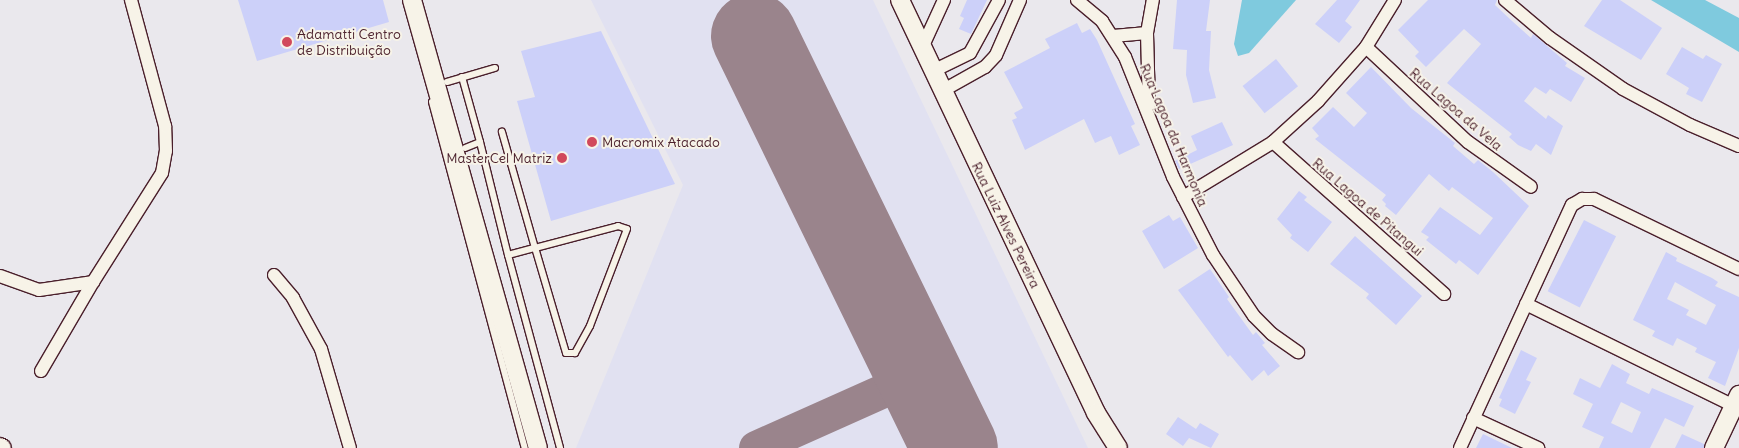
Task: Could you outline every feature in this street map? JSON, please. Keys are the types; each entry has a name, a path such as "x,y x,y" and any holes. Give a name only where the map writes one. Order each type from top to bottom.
{"main road":[{"path":"412,0 538,448"},
{"path":"425,0 454,80 472,145 548,448"},
{"name":"Rua Luiz Alves Pereira","path":"900,0 1096,413 1118,448"},
{"path":"1714,448 1736,401"}],"street":[{"path":"41,371 93,282 162,173 166,151 165,126 131,0"},
{"path":"922,48 944,0"},
{"path":"933,71 970,53 990,21 1000,0"},
{"path":"942,91 985,67 996,55 1020,0"},
{"name":"Rua Lagoa da Harmonia","path":"1077,0 1092,10 1113,36 1150,115 1183,197 1213,255 1254,316 1272,334 1298,352"},
{"path":"1150,115 1146,33 1154,0"},
{"path":"1183,197 1272,142 1318,101 1366,47 1396,0"},
{"path":"1505,0 1550,38 1623,89 1690,125 1739,146"},
{"path":"990,21 1007,29"},
{"path":"1113,36 1146,33"},
{"name":"Rua Lagoa da Vela","path":"1366,47 1468,142 1531,187"},
{"path":"970,53 985,67"},
{"name":"Rua Lagoa de Pitangui","path":"1272,142 1444,294"},
{"path":"1460,448 1572,205 1582,199 1594,199 1739,269"},
{"path":"274,275 293,298 321,348 350,448"},
{"path":"0,276 39,290 93,282"},
{"path":"1526,304 1736,401"},
{"path":"1473,418 1538,448"}],"lane":[{"path":"420,27 424,64 441,142 525,448"},
{"path":"454,80 495,68"},
{"path":"502,132 535,248 566,353 575,353 590,326 627,230 618,226 535,248 508,255"},
{"path":"472,145 508,255 560,448"}],"shaded area":[{"path":"591,0 873,0 1088,448 576,448 683,185"}],"water":[{"path":"1242,0 1296,0 1249,53 1238,56 1234,44"},
{"path":"1651,0 1705,0 1739,18 1739,52"}],"building":[{"name":"Adamatti Centro de Distribuição","path":"238,0 383,0 389,22 257,61"},
{"path":"967,0 987,0 971,34 959,29 964,18 960,16"},
{"path":"1177,0 1210,0 1206,31 1211,31 1209,70 1216,98 1193,103 1186,75 1187,50 1173,49"},
{"path":"1337,0 1360,0 1345,21 1352,27 1339,43 1315,24"},
{"path":"1428,0 1497,0 1495,5 1531,38 1533,34 1567,63 1565,66 1585,78 1571,102 1550,89 1546,94 1535,87 1524,101 1546,119 1548,115 1563,126 1551,155 1536,144 1531,151 1518,145 1509,137 1512,134 1447,83 1481,44 1464,29 1426,67 1415,56 1419,52 1398,30"},
{"path":"1602,0 1620,0 1662,28 1641,60 1584,26"},
{"path":"1077,23 1082,33 1090,29 1097,40 1135,124 1131,126 1140,145 1119,155 1111,136 1095,143 1084,119 1025,150 1012,120 1017,118 1014,113 1023,108 1004,72 1050,48 1045,39"},
{"name":"Macromix Atacado","path":"601,31 675,184 551,221 517,101 535,97 521,51"},
{"path":"1682,47 1703,59 1706,55 1722,64 1702,102 1686,94 1689,88 1666,74"},
{"path":"1276,59 1298,86 1265,113 1243,86"},
{"path":"1371,67 1411,108 1455,143 1453,146 1474,164 1478,160 1529,206 1478,275 1459,260 1456,264 1426,240 1429,237 1421,232 1440,207 1480,235 1493,218 1452,187 1449,191 1429,174 1396,215 1385,206 1386,204 1382,200 1386,195 1315,139 1319,136 1312,128 1333,107 1354,127 1367,113 1346,93"},
{"path":"1222,122 1233,145 1179,169 1175,161 1197,150 1191,136"},
{"path":"1299,191 1307,197 1304,200 1332,222 1308,252 1290,238 1292,235 1277,219"},
{"path":"1169,215 1173,221 1180,217 1198,248 1164,269 1142,231"},
{"path":"1584,220 1616,236 1580,308 1548,291"},
{"path":"1355,236 1422,296 1396,325 1366,298 1369,294 1330,264"},
{"path":"1666,252 1677,258 1676,261 1718,282 1715,286 1739,297 1739,348 1725,386 1708,378 1716,362 1695,352 1697,348 1677,338 1673,346 1652,336 1655,331 1633,320","holes":["1675,282 1716,305 1706,325 1686,315 1689,310 1667,299"]},
{"path":"1210,269 1229,297 1227,299 1253,335 1256,332 1265,343 1262,345 1280,366 1268,376 1264,370 1252,381 1230,355 1228,357 1178,290"},
{"path":"1521,350 1537,358 1526,380 1531,382 1515,414 1499,406 1502,399 1499,398"},
{"path":"1612,364 1630,374 1626,383 1649,394 1652,388 1694,406 1684,427 1665,418 1650,448 1599,448 1604,437 1582,427 1593,404 1573,394 1580,378 1600,388","holes":["1621,402 1641,412 1632,433 1611,423"]},
{"path":"1178,417 1196,429 1200,423 1219,434 1211,448 1189,438 1183,446 1166,434"},
{"path":"1483,434 1512,448 1476,448"},
{"path":"1682,434 1704,444 1704,448 1675,448"}],"taxiway":[{"path":"756,448 919,375"}],"runway":[{"path":"754,36 955,448"}],"place":[{"name":"Adamatti Centro de Distribuição","path":"287,42"},
{"name":"Macromix Atacado","path":"592,142"},
{"name":"MasterCel Matriz","path":"562,158"}]}
